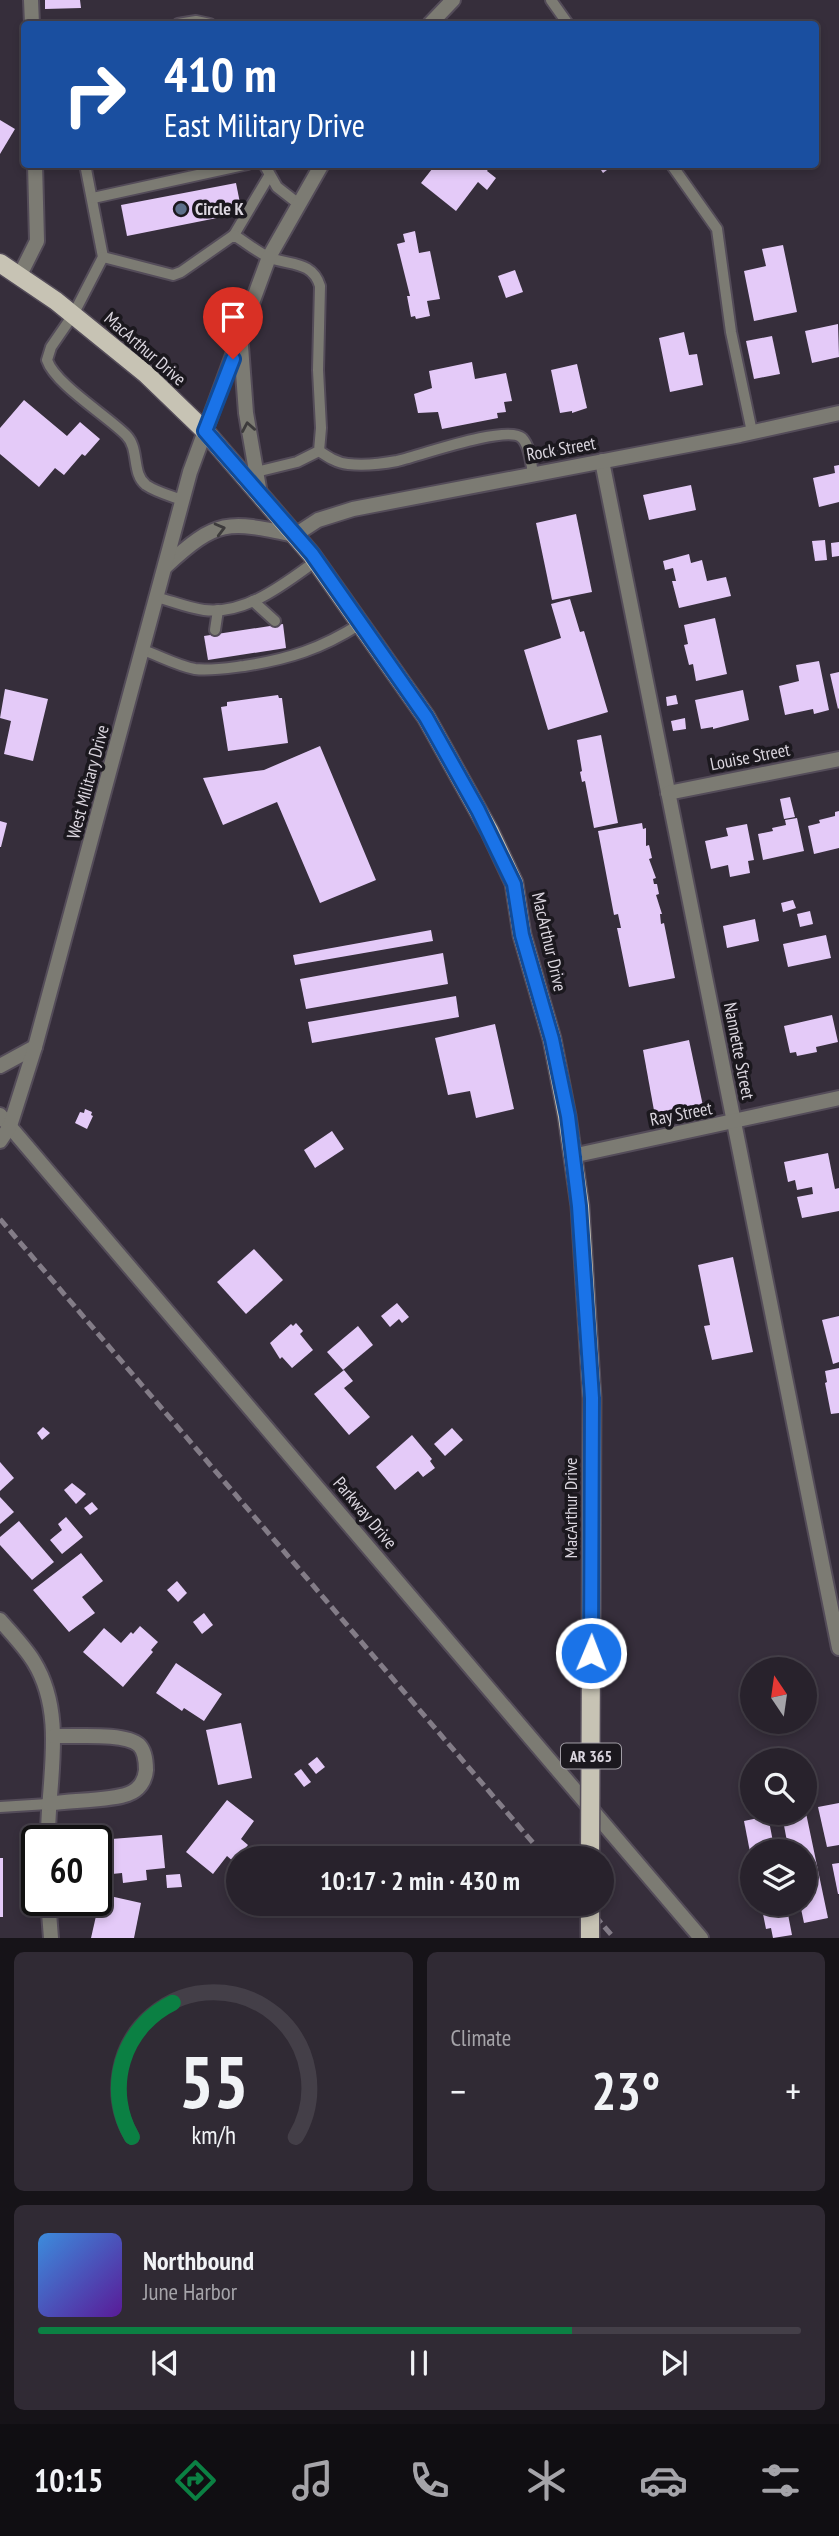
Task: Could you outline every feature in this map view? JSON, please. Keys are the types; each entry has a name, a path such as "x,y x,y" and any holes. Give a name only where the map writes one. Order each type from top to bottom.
{"main road":[{"name":"MacArthur Drive","path":"0,263 73,315 146,374 205,431 295,535 316,561 440,740 490,832 514,884 522,935 552,1039 568,1116 579,1206 592,1398 590,1846"},
{"path":"590,1916 590,1937"}],"street":[{"path":"31,0 32,21"},
{"path":"433,21 453,0"},
{"path":"20,275 37,241 35,168"},
{"name":"West Military Drive","path":"0,1141 10,1126 35,1047 182,500 269,257 320,168"},
{"path":"241,338 246,413 260,494"},
{"name":"Rock Street","path":"295,535 318,520 353,509 839,413"},
{"name":"Nannette Street","path":"602,461 839,1648"},
{"path":"165,567 194,540 217,528 240,525 295,535"},
{"name":"Louise Street","path":"668,793 839,759"},
{"path":"0,1066 35,1047"},
{"name":"Ray Street","path":"572,1156 734,1123 839,1098"},
{"name":"Parkway Drive","path":"0,1115 701,1937"},
{"path":"0,1620 34,1661 48,1700 54,1736 48,1825"},
{"path":"48,1804 126,1795 141,1785 146,1773 145,1756 135,1742 124,1738 54,1736"},
{"path":"49,1916 51,1937"}],"lane":[{"path":"551,0 566,21"},
{"path":"86,168 103,257 73,315 51,347 47,355 48,364 55,374 130,440 137,470 143,481 153,489 182,500"},
{"path":"93,198 230,168"},
{"path":"266,168 277,187 300,205"},
{"path":"674,168 717,229 732,332 752,432"},
{"path":"103,257 173,275 181,272 234,235 269,176"},
{"path":"234,235 269,257 310,269 320,286 319,451"},
{"path":"319,451 346,464 371,465 397,461 495,435 513,434 526,444 533,474"},
{"path":"256,472 297,462 319,451"},
{"path":"156,597 204,610 218,610 253,601 316,561"},
{"path":"253,601 275,621"},
{"path":"215,630 218,610"},
{"path":"143,650 196,669 233,667 284,659 303,653 338,638 360,624"},
{"path":"0,1807 48,1804"}],"building":[{"path":"45,0 80,0 81,8 45,9"},
{"path":"0,120 15,129 0,154"},
{"path":"433,168 489,168 487,171 496,178 487,190 478,182 456,211 421,183"},
{"name":"Circle K","path":"236,183 242,213 127,236 121,205"},
{"path":"415,231 419,253 430,251 440,299 427,301 430,316 416,319 415,316 411,317 407,296 410,296 397,244 405,242 403,234"},
{"path":"783,245 797,312 754,321 744,271 766,266 762,249"},
{"path":"515,270 523,292 506,298 498,276"},
{"path":"838,324 839,357 812,363 805,331"},
{"path":"684,332 689,355 697,354 703,385 670,392 659,338"},
{"path":"772,336 780,374 754,379 746,341"},
{"path":"472,362 475,379 506,373 512,401 504,402 506,412 497,413 498,418 442,429 438,412 418,413 414,394 432,388 429,371"},
{"path":"577,364 587,408 572,413 560,413 551,370"},
{"path":"24,400 67,436 80,422 100,439 85,456 82,454 64,475 55,468 39,487 0,454 0,428"},
{"path":"839,465 839,502 819,507 813,478 835,473 834,466"},
{"path":"691,485 696,510 649,520 643,495"},
{"path":"576,514 592,592 552,600 536,523"},
{"path":"825,540 827,560 815,561 812,541"},
{"path":"839,542 839,556 832,557 831,543"},
{"path":"689,554 691,563 702,560 707,581 726,577 731,596 679,608 672,581 676,581 673,568 665,570 663,561"},
{"path":"570,599 580,632 584,631 608,712 548,730 524,650 561,638 551,604"},
{"path":"715,618 727,674 696,681 693,664 689,665 684,645 688,644 684,625"},
{"path":"283,624 286,648 208,660 204,636"},
{"path":"819,661 829,710 814,714 813,709 785,715 779,686 799,681 796,665"},
{"path":"839,672 839,708 838,709 830,674"},
{"path":"5,689 48,699 33,761 4,754 11,721 0,718"},
{"path":"743,690 749,720 713,729 701,729 695,700"},
{"path":"278,695 282,698 288,743 228,751 221,707 227,706 227,702"},
{"path":"676,695 678,704 667,706 666,697"},
{"path":"685,718 686,729 673,731 671,721"},
{"path":"601,735 618,823 594,828 585,781 582,782 580,772 577,740"},
{"path":"320,746 376,880 320,903 277,802 223,825 203,778 264,770"},
{"path":"790,797 795,817 784,819 780,799"},
{"path":"839,811 839,848 814,854 808,826 835,816 835,812"},
{"path":"797,818 804,851 763,860 758,834 773,831 772,828 786,825 785,820"},
{"path":"0,821 7,823 1,847 0,847"},
{"path":"642,823 643,829 646,828 646,846 649,845 652,858 649,859 656,878 653,879 659,894 656,895 662,914 661,924 664,923 675,978 629,987 617,928 621,928 618,914 614,915 598,831"},
{"path":"747,824 754,860 748,861 750,873 730,877 728,865 711,869 705,841 728,836 726,828"},
{"path":"793,900 796,908 783,912 781,903"},
{"path":"810,911 813,924 800,927 797,914"},
{"path":"755,919 759,941 727,948 723,926"},
{"path":"431,930 433,941 295,965 293,955"},
{"path":"826,935 831,958 788,967 783,944"},
{"path":"443,953 448,984 306,1009 300,979"},
{"path":"456,996 459,1017 312,1043 308,1022"},
{"path":"832,1015 838,1042 816,1047 817,1052 797,1056 796,1052 790,1053 784,1026"},
{"path":"495,1024 514,1109 476,1118 470,1091 448,1095 435,1038"},
{"path":"689,1040 703,1106 655,1116 643,1050"},
{"path":"85,1109 92,1112 93,1116 87,1129 75,1123 80,1112 84,1113"},
{"path":"332,1131 344,1149 315,1168 304,1150"},
{"path":"828,1153 835,1189 839,1188 839,1211 802,1218 797,1197 813,1194 812,1187 797,1190 795,1180 788,1182 784,1162"},
{"path":"254,1249 283,1280 246,1314 217,1282"},
{"path":"733,1257 753,1352 712,1360 704,1326 710,1325 698,1265"},
{"path":"397,1303 409,1317 402,1323 399,1319 390,1327 381,1316"},
{"path":"839,1316 839,1362 833,1364 822,1320"},
{"path":"296,1323 303,1331 300,1334 313,1350 292,1368 282,1357 280,1359 270,1343 291,1324 293,1326"},
{"path":"358,1326 373,1345 343,1370 327,1352"},
{"path":"839,1368 839,1413 831,1414 825,1371"},
{"path":"344,1370 353,1381 344,1388 370,1417 349,1435 314,1394"},
{"path":"43,1427 50,1433 42,1440 37,1433"},
{"path":"452,1428 463,1440 445,1456 434,1444"},
{"path":"412,1435 432,1459 430,1461 435,1468 423,1477 418,1471 395,1490 376,1467"},
{"path":"0,1462 14,1478 0,1491"},
{"path":"72,1483 86,1494 76,1504 64,1490"},
{"path":"0,1497 14,1512 0,1524"},
{"path":"92,1502 98,1509 90,1515 84,1508"},
{"path":"66,1517 83,1537 62,1554 50,1540 62,1530 58,1524"},
{"path":"19,1521 54,1562 32,1580 0,1545 0,1537"},
{"path":"81,1553 103,1581 82,1597 95,1613 69,1632 33,1590"},
{"path":"177,1581 187,1593 178,1602 167,1590"},
{"path":"204,1613 213,1625 202,1634 193,1622"},
{"path":"140,1626 158,1642 151,1650 153,1652 123,1687 83,1652 104,1628 121,1643"},
{"path":"176,1663 222,1694 204,1721 184,1708 182,1711 156,1693"},
{"path":"241,1723 252,1778 218,1785 206,1730"},
{"path":"317,1757 325,1767 316,1774 308,1764"},
{"path":"301,1769 311,1782 304,1787 294,1774"},
{"path":"227,1800 254,1821 241,1839 248,1845 226,1846 226,1857 213,1874 186,1852"},
{"path":"839,1803 839,1845 827,1847 818,1807"},
{"path":"745,1825 770,1825 772,1839 747,1839"},
{"path":"784,1825 809,1825 811,1839 787,1839"},
{"path":"162,1835 165,1868 146,1870 147,1880 123,1883 122,1873 112,1874 112,1839"},
{"path":"0,1858 3,1858 3,1917 0,1917"},
{"path":"839,1863 839,1894 838,1894 832,1864"},
{"path":"817,1866 828,1918 804,1923 803,1916 817,1916"},
{"path":"180,1874 182,1887 167,1888 166,1875"},
{"path":"112,1896 141,1903 134,1938 91,1938 96,1916 112,1916"},
{"path":"763,1916 788,1916 792,1935 773,1938 771,1928 766,1929"}],"railway":[{"path":"0,1219 536,1846"},
{"path":"595,1916 614,1938"}],"place":[{"name":"Circle K","path":"181,209"}],"route":[{"path":"233,359 205,431 312,554 426,717 490,832 514,884 522,935 552,1039 568,1116 579,1206 592,1398 591,1653"}]}
